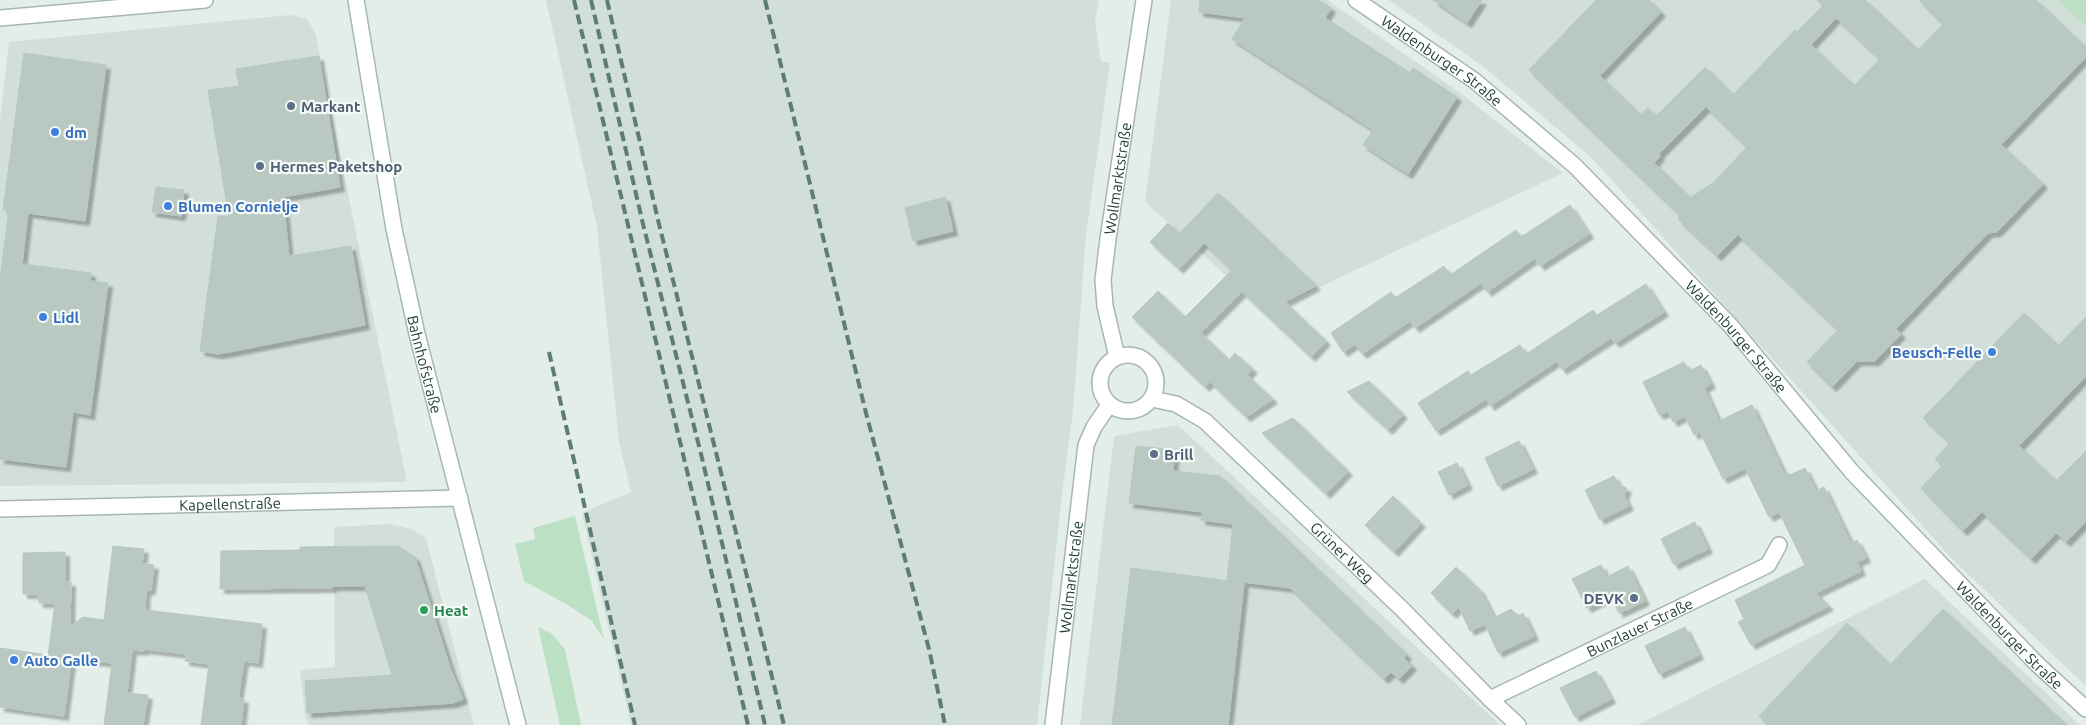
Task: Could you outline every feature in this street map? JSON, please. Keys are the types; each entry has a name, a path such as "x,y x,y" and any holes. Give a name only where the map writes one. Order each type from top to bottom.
{"street":[{"path":"0,18 205,0"},
{"name":"Bahnhofstraße","path":"356,0 394,229 417,334 518,725"},
{"name":"Wollmarktstraße","path":"1118,357 1105,306 1104,280 1108,239 1144,0"},
{"name":"Waldenburger Straße","path":"1356,0 1475,81 1575,166 1730,325 1852,472 2037,664 2086,709"},
{"path":"1131,355 1145,360 1154,371 1156,385 1152,399 1143,407 1132,411 1120,410 1110,405 1102,393 1100,379 1106,366 1118,357 1131,355"},
{"name":"Grüner Weg","path":"1152,399 1176,404 1205,421 1402,609 1518,725"},
{"name":"Wollmarktstraße","path":"1053,725 1086,445 1094,427 1110,405"},
{"name":"Kapellenstraße","path":"0,509 460,498"},
{"name":"Bunzlauer Straße","path":"1490,699 1768,565 1780,545"}],"shaded area":[{"path":"546,0 1099,0 1095,22 1101,61 1110,63 1086,235 1073,412 1062,494 1037,725 631,725 582,513 631,492 619,442 597,227"},
{"path":"1171,0 1327,0 1459,92 1563,173 1266,312 1145,202"},
{"path":"1389,0 2058,0 2086,27 2086,686 1954,561 1591,157 1485,68"},
{"path":"291,15 307,19 315,32 407,482 0,486 0,119 9,42"},
{"path":"1178,425 1500,725 1080,725 1114,436"},
{"path":"388,524 411,529 426,538 474,725 309,725 305,716 300,670 335,667 334,527"},
{"path":"1925,579 2080,725 1638,725"}],"green space":[{"path":"2058,0 2086,0 2086,27"},
{"path":"575,516 604,639 591,620 524,581 515,544 535,539 533,528"},
{"path":"538,627 551,633 565,649 581,725 560,725"}],"building":[{"path":"1200,0 1318,0 1331,8 1325,18 1410,73 1413,68 1457,97 1408,174 1363,145 1373,130 1232,39 1245,18 1199,12"},
{"path":"1433,0 1482,0 1467,23"},
{"path":"1596,0 1649,0 1661,12 1600,76 1640,115 1648,108 1656,116 1705,67 1733,95 1795,30 1797,32 1823,6 1817,0 1865,0 1918,50 1943,24 1919,0 2036,0 2086,48 2086,57 2001,145 2043,184 1997,232 1988,233 1896,329 1901,334 1875,361 1857,361 1832,387 1807,362 1838,330 1738,235 1717,256 1678,219 1680,215 1529,70","holes":["1836,18 1880,59 1854,86 1811,45","1706,107 1747,147 1714,182 1690,198 1654,163 1660,156 1659,154"]},
{"path":"24,53 106,65 85,221 28,213 22,264 91,273 90,281 108,283 90,415 73,412 66,467 0,459 0,279 9,210 3,210"},
{"path":"319,56 340,187 283,197 289,256 351,246 365,325 218,354 200,351 218,216 229,217 208,90 239,86 236,69"},
{"name":"Blumen Cornielje","path":"156,187 184,190 181,216 152,212"},
{"path":"1218,193 1316,286 1285,302 1326,341 1311,357 1242,292 1201,333 1229,360 1235,353 1253,369 1247,375 1273,399 1246,417 1210,382 1205,387 1132,317 1158,291 1185,317 1232,270 1204,243 1179,269 1150,242 1168,223 1179,234"},
{"path":"945,197 953,231 913,241 905,208"},
{"path":"1570,205 1589,234 1540,266 1535,258 1487,292 1481,283 1415,328 1410,321 1362,354 1355,344 1343,352 1331,333 1391,292 1395,298 1444,266 1450,275 1516,230 1521,237"},
{"path":"1646,284 1664,312 1615,343 1611,338 1562,370 1557,361 1490,406 1486,399 1436,431 1418,403 1468,371 1471,375 1520,345 1526,354 1593,310 1597,315"},
{"path":"2024,313 2058,346 2086,317 2086,376 2019,446 2056,481 2086,451 2086,521 2066,542 2056,533 2031,559 1982,512 1963,531 1921,488 1942,466 1935,459 1950,443 1923,418"},
{"path":"1684,362 1689,371 1701,365 1711,384 1704,388 1719,421 1752,405 1785,475 1789,473 1790,475 1805,468 1816,491 1824,487 1851,543 1857,540 1866,558 1857,562 1861,571 1816,593 1829,606 1751,645 1738,622 1744,619 1735,600 1805,565 1779,512 1769,517 1745,468 1723,479 1700,432 1694,435 1685,416 1673,422 1668,411 1659,415 1643,382"},
{"path":"1369,381 1403,414 1388,430 1347,392"},
{"path":"1293,418 1348,471 1326,494 1262,433"},
{"path":"1519,441 1533,469 1498,486 1485,458"},
{"path":"1136,446 1175,450 1173,471 1220,476 1407,655 1404,658 1412,666 1399,679 1391,672 1384,679 1290,588 1227,580 1233,524 1201,520 1202,512 1129,503"},
{"path":"1457,463 1468,485 1449,495 1438,472"},
{"path":"1614,476 1619,485 1627,488 1624,496 1629,506 1600,520 1585,490"},
{"path":"1393,496 1421,523 1394,552 1365,525"},
{"path":"1695,522 1708,549 1674,565 1661,539"},
{"path":"113,546 144,549 142,564 154,565 151,590 146,591 145,610 262,624 258,663 244,661 238,698 244,699 241,725 201,725 209,664 185,661 186,654 144,649 144,651 132,650 127,693 148,695 143,725 104,725 112,663 75,659 72,655 64,716 0,707 0,648 48,655 55,603 39,603 38,594 23,594 23,553 65,552 65,582 71,582 70,627 83,617 104,620"},
{"path":"398,546 415,557 451,670 463,699 453,703 307,713 305,681 392,675 365,586 220,589 221,551 300,550 300,547"},
{"path":"1601,565 1607,577 1628,566 1645,601 1619,613 1611,596 1587,608 1572,579"},
{"path":"1456,567 1480,590 1494,618 1511,609 1518,616 1523,613 1534,636 1498,653 1485,624 1470,631 1459,607 1452,614 1431,593"},
{"path":"1131,568 1244,583 1228,725 1112,725"},
{"path":"1943,609 2066,725 1769,725 1759,716 1847,623 1890,665"},
{"path":"1685,627 1699,655 1659,674 1645,646"},
{"path":"1596,671 1611,699 1575,717 1560,688"}],"railway":[{"path":"574,0 748,725"},
{"path":"591,0 643,224 701,454 765,725"},
{"path":"607,0 658,220 784,725"},
{"path":"765,0 866,413 929,649 945,725"},
{"path":"549,352 635,725"}],"place":[{"name":"Markant","path":"291,106"},
{"name":"dm","path":"55,132"},
{"name":"Hermes Paketshop","path":"260,166"},
{"name":"Blumen Cornielje","path":"168,206"},
{"name":"Lidl","path":"43,317"},
{"name":"Beusch-Felle","path":"1992,352"},
{"name":"Brill","path":"1154,454"},
{"name":"DEVK","path":"1634,598"},
{"name":"Heat","path":"424,610"},
{"name":"Auto Galle","path":"14,660"}]}
